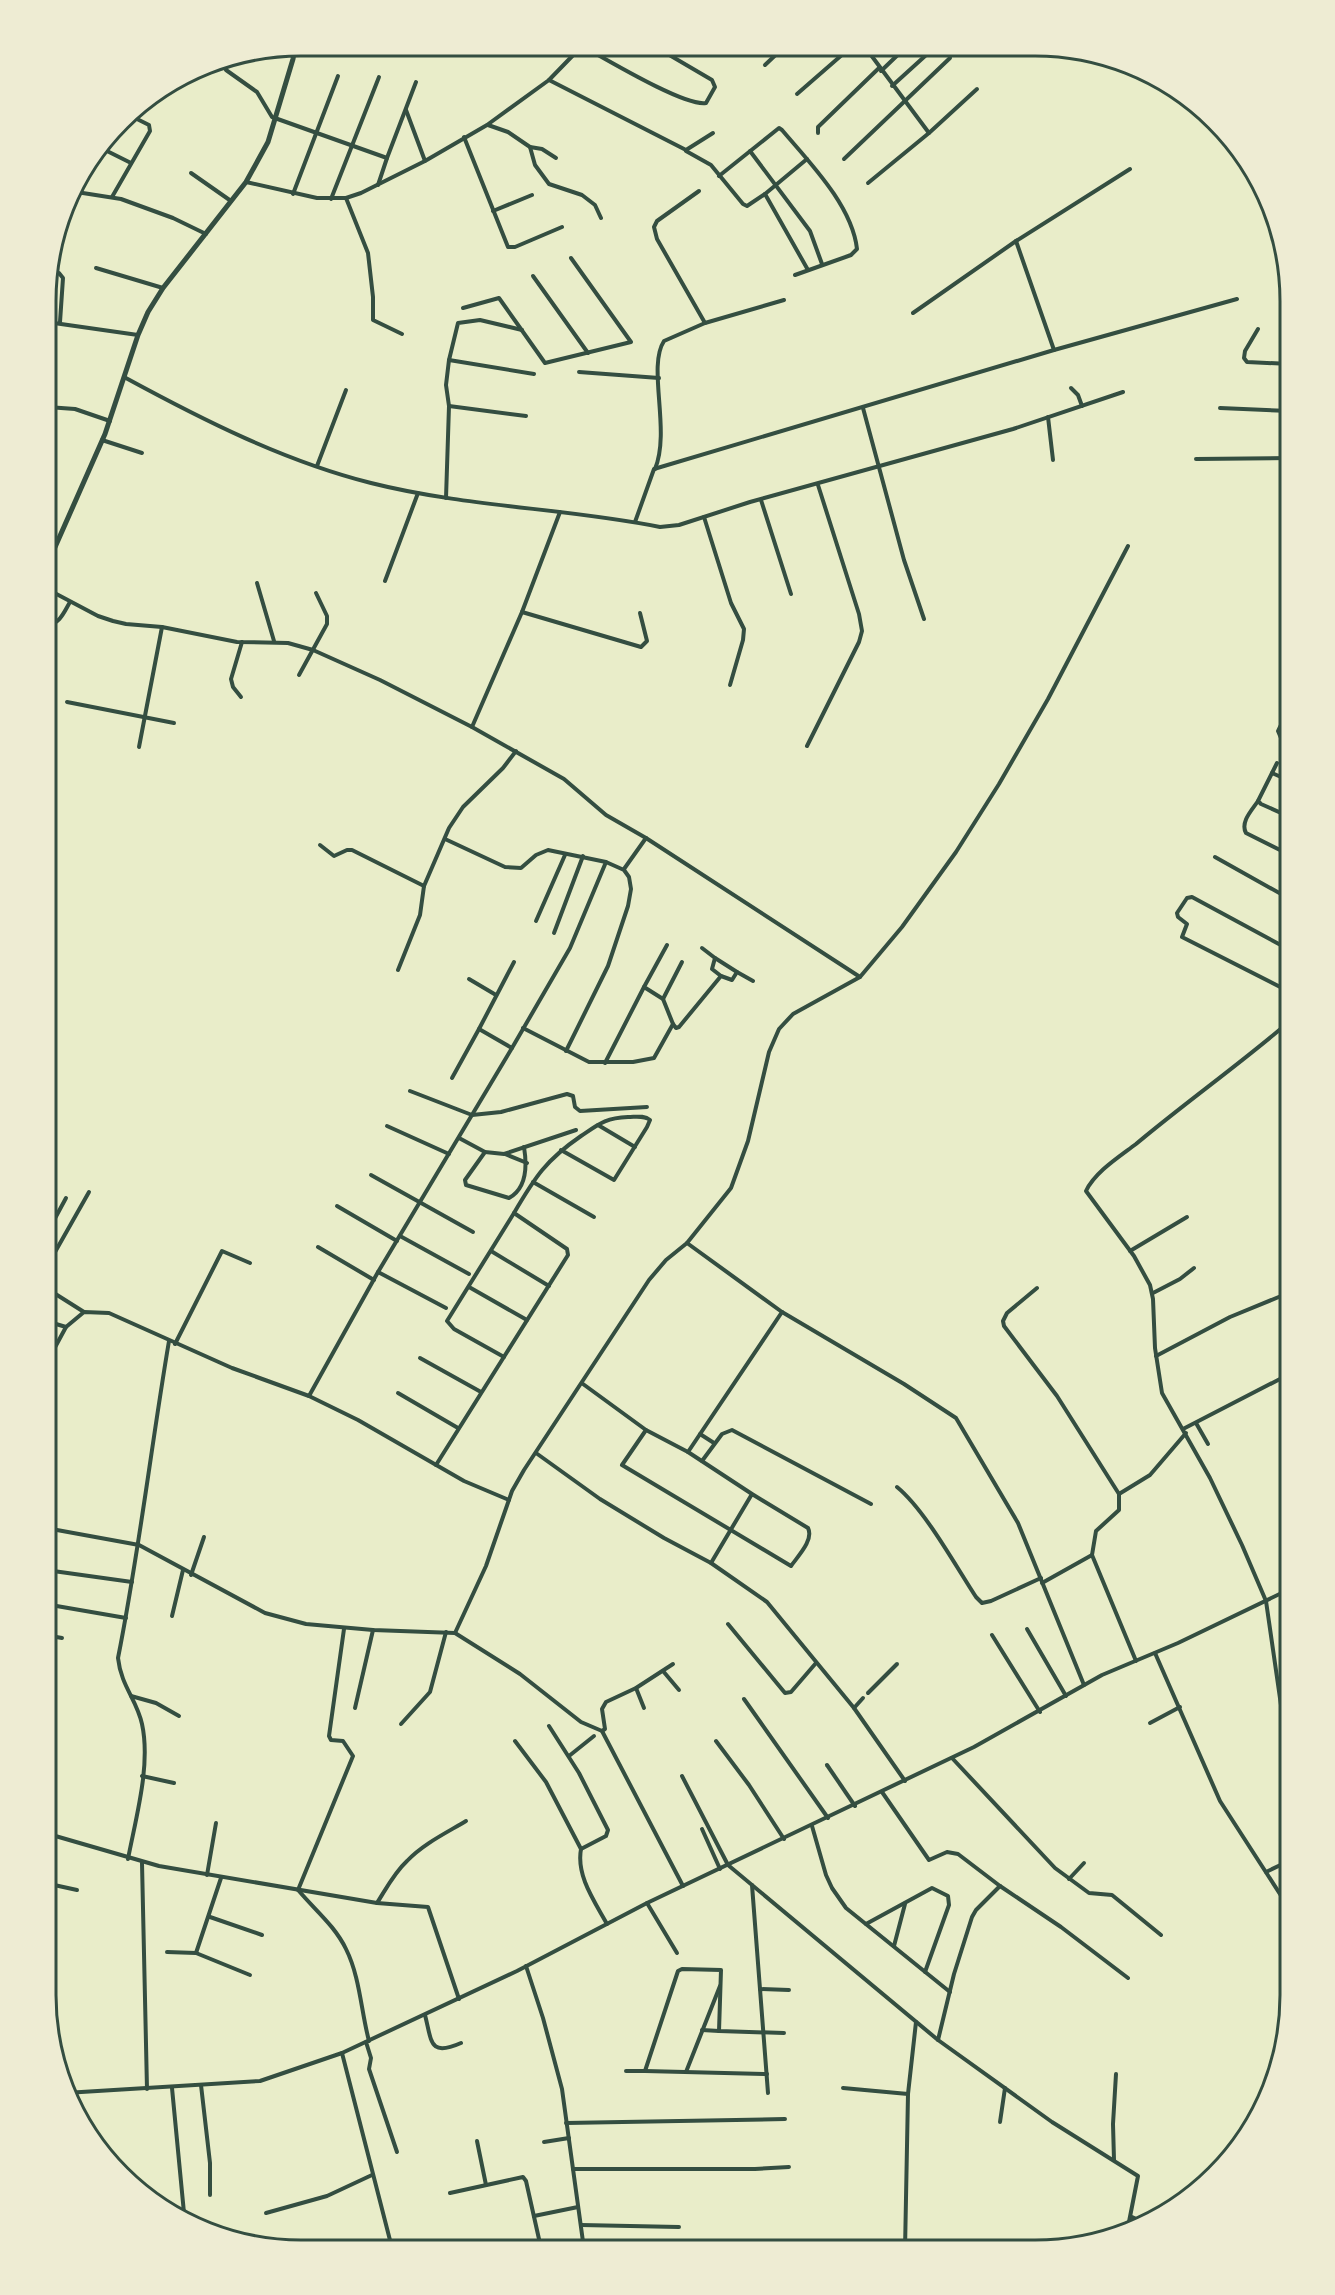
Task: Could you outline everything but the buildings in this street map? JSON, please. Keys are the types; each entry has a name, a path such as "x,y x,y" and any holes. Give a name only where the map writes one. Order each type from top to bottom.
{"street":[{"path":"56,545 110,421 138,335 163,288 246,182 268,142 277,118 293,56"},
{"path":"246,182 293,194 331,199 346,198 377,186 425,162 487,125 549,80 572,56"},
{"path":"600,56 683,98 706,103 715,87 712,80 671,56"},
{"path":"765,65 774,56"},
{"path":"797,94 841,56"},
{"path":"871,56 929,133"},
{"path":"818,133 818,127 896,56"},
{"path":"892,86 925,56"},
{"path":"844,159 950,58"},
{"path":"226,70 257,92 268,112 277,118 387,158"},
{"path":"293,194 338,76"},
{"path":"331,199 379,77"},
{"path":"549,80 707,162 745,206 765,194 807,159"},
{"path":"377,186 416,82"},
{"path":"868,183 929,133 977,89"},
{"path":"406,110 425,162"},
{"path":"112,197 150,128 149,125 136,119"},
{"path":"487,125 507,132 530,147 542,149 556,158"},
{"path":"719,176 777,129 781,129 807,159 842,207 857,244 856,251 852,255 795,275"},
{"path":"686,150 713,133"},
{"path":"464,137 507,245 511,248 562,227"},
{"path":"530,147 535,165 549,184 582,195 595,205 601,218"},
{"path":"106,151 131,163"},
{"path":"750,151 810,231 822,264"},
{"path":"914,313 1016,241 1130,169"},
{"path":"191,173 232,201"},
{"path":"699,191 657,221 654,230 705,323"},
{"path":"81,192 121,199 173,218 206,234"},
{"path":"765,194 808,270"},
{"path":"493,211 532,195"},
{"path":"346,198 368,253 373,320 402,334"},
{"path":"1016,241 1054,350"},
{"path":"463,308 499,298 545,363 631,342 571,258"},
{"path":"96,268 163,288"},
{"path":"57,273 63,278 60,322"},
{"path":"533,276 588,353"},
{"path":"654,469 1054,350 1237,299"},
{"path":"635,522 658,460 662,436 659,355 664,340 705,323 784,300"},
{"path":"446,498 449,406 446,385 449,360 458,323 480,320 522,330"},
{"path":"56,322 138,335"},
{"path":"1258,329 1245,351 1244,358 1247,362 1280,364"},
{"path":"449,360 534,374"},
{"path":"579,372 659,378"},
{"path":"124,377 202,419 317,466 370,483 446,498 668,527 1013,429 1123,392"},
{"path":"1071,388 1078,395 1082,406"},
{"path":"317,466 346,390"},
{"path":"449,406 526,416"},
{"path":"56,408 75,409 110,421"},
{"path":"863,408 904,560 924,619"},
{"path":"1220,408 1280,411"},
{"path":"1048,417 1053,460"},
{"path":"102,440 142,453"},
{"path":"1196,459 1280,458"},
{"path":"807,746 859,642 862,631 859,614 818,484"},
{"path":"385,581 418,493"},
{"path":"760,500 791,594"},
{"path":"472,727 522,612 560,512"},
{"path":"704,517 731,603 744,629 730,685"},
{"path":"455,1633 486,1566 512,1491 649,1280 666,1260 687,1242 731,1188 748,1141 778,1029 793,1014 860,976 902,927 956,852 999,784 1048,699 1128,546"},
{"path":"257,583 274,641"},
{"path":"299,675 327,624 327,616 316,593"},
{"path":"56,594 113,621 126,624 162,627 242,642 288,643 313,650 380,680 472,727 564,779 606,815 860,976"},
{"path":"56,622 60,620 70,602"},
{"path":"522,612 641,646 647,641 640,613"},
{"path":"139,747 162,627"},
{"path":"241,697 233,687 231,679 242,642"},
{"path":"67,702 174,723"},
{"path":"398,970 420,915 424,886 448,828 463,807 503,768 516,751"},
{"path":"1277,763 1245,821 1244,829 1246,833 1280,850"},
{"path":"1272,773 1280,777"},
{"path":"1258,801 1280,813"},
{"path":"624,870 645,838"},
{"path":"445,839 475,855 505,867 521,868 536,855 548,850 606,862 624,870 631,889 628,906 608,966 566,1050"},
{"path":"320,845 334,856 347,850 359,853 424,886"},
{"path":"536,921 565,855"},
{"path":"554,933 583,856"},
{"path":"1215,857 1280,893"},
{"path":"309,1396 378,1272 570,948 606,862"},
{"path":"1280,945 1192,897 1187,898 1177,913 1178,917 1187,924 1182,936 1280,987"},
{"path":"605,1063 667,945"},
{"path":"702,948 753,981"},
{"path":"715,958 712,969 721,976 732,980 737,972"},
{"path":"663,999 682,962"},
{"path":"452,1078 514,963"},
{"path":"644,987 663,999 676,1028 721,976"},
{"path":"468,979 496,995"},
{"path":"523,1029 589,1062 605,1063 654,1058 673,1024"},
{"path":"479,1029 512,1048"},
{"path":"1280,1030 1178,1109 1105,1169 1087,1188 1088,1196 1143,1270 1153,1293 1156,1356 1162,1393 1238,1535 1266,1601 1280,1698"},
{"path":"410,1091 472,1115 501,1112 567,1094 573,1096 575,1107 579,1111 647,1107"},
{"path":"504,1357 454,1329 447,1322 533,1182 546,1164 561,1150 608,1119 648,1118 650,1123 614,1180 561,1150"},
{"path":"598,1125 635,1147"},
{"path":"387,1126 449,1155"},
{"path":"504,1154 576,1130"},
{"path":"459,1138 485,1152 504,1154 527,1163"},
{"path":"485,1152 465,1180 466,1185 509,1198 513,1196 524,1179 527,1163 524,1148"},
{"path":"371,1174 473,1232"},
{"path":"533,1182 594,1217"},
{"path":"56,1250 89,1192"},
{"path":"56,1216 66,1198"},
{"path":"337,1206 397,1241"},
{"path":"436,1465 568,1255 567,1249 514,1213"},
{"path":"1130,1251 1187,1217"},
{"path":"400,1236 469,1274"},
{"path":"687,1242 782,1312 956,1418 1017,1524 1084,1685"},
{"path":"318,1247 374,1280"},
{"path":"175,1344 222,1251 250,1263"},
{"path":"490,1251 549,1286"},
{"path":"1153,1293 1180,1279 1194,1268"},
{"path":"378,1272 446,1308"},
{"path":"469,1287 527,1320"},
{"path":"1037,1288 1007,1313 1003,1321 1004,1326 1057,1396 1119,1494 1119,1510 1096,1531 1092,1555 1136,1661"},
{"path":"56,1294 84,1312 109,1313 232,1368 309,1396 358,1420 464,1481 509,1500"},
{"path":"1156,1356 1230,1317 1280,1296"},
{"path":"56,1346 66,1327 84,1312"},
{"path":"688,1452 782,1312"},
{"path":"56,1324 66,1327"},
{"path":"129,1859 146,1750 142,1722 120,1675 118,1658 139,1545 169,1341"},
{"path":"420,1358 481,1392"},
{"path":"1119,1494 1150,1475 1184,1431 1280,1379"},
{"path":"583,1384 646,1430 693,1455 808,1528 811,1533 809,1540 791,1566 622,1465 646,1430"},
{"path":"398,1393 458,1428"},
{"path":"1196,1423 1208,1444"},
{"path":"700,1460 711,1442 725,1432 734,1431 871,1504"},
{"path":"700,1434 711,1442"},
{"path":"536,1453 600,1499 711,1563 767,1602 854,1708 905,1781"},
{"path":"897,1487 905,1494 938,1538 982,1603 1042,1580 1092,1555"},
{"path":"711,1563 752,1494"},
{"path":"56,1530 139,1545 265,1613 306,1624 344,1629 455,1633 505,1664 581,1722 602,1731 683,1886"},
{"path":"191,1575 204,1537"},
{"path":"172,1616 183,1570"},
{"path":"56,1571 132,1582"},
{"path":"76,2093 260,2081 342,2053 459,1999 647,1903 952,1758 1040,1712 1084,1685 1280,1594"},
{"path":"56,1606 126,1618"},
{"path":"728,1624 785,1693 791,1692 816,1663"},
{"path":"298,1890 353,1755 343,1741 331,1740 329,1736 344,1629"},
{"path":"1027,1629 1066,1696"},
{"path":"354,1708 374,1630"},
{"path":"401,1724 430,1692 446,1632"},
{"path":"992,1635 1040,1712"},
{"path":"56,1637 62,1638"},
{"path":"1155,1653 1220,1801 1280,1895"},
{"path":"602,1731 605,1729 602,1709 604,1704 636,1688 674,1664"},
{"path":"868,1693 897,1664"},
{"path":"663,1671 679,1690"},
{"path":"636,1688 644,1708"},
{"path":"130,1696 156,1703 179,1716"},
{"path":"854,1708 863,1698"},
{"path":"744,1699 828,1818"},
{"path":"1150,1723 1180,1707"},
{"path":"549,1726 569,1756 608,1830 606,1836 581,1849"},
{"path":"569,1756 594,1736"},
{"path":"515,1741 546,1782 581,1849 579,1859 583,1876 608,1924"},
{"path":"716,1741 749,1785 784,1839"},
{"path":"952,1758 1028,1840 1069,1879 1092,1894 1112,1895 1161,1935"},
{"path":"826,1765 855,1806"},
{"path":"142,1776 174,1783"},
{"path":"682,1776 728,1865 938,2040 1052,2122 1138,2176 1132,2217"},
{"path":"882,1792 929,1860 947,1852 958,1854 1128,1978"},
{"path":"376,1903 407,1860 466,1821"},
{"path":"207,1875 216,1823"},
{"path":"812,1826 832,1888 846,1908 950,1992"},
{"path":"702,1829 720,1869"},
{"path":"56,1836 142,1863 221,1878 340,1898 428,1907 459,1999"},
{"path":"142,1863 147,2089"},
{"path":"1069,1879 1084,1863"},
{"path":"1266,1872 1280,1866"},
{"path":"196,1953 210,1917 221,1878"},
{"path":"752,1884 768,2093"},
{"path":"56,1885 77,1890"},
{"path":"938,2040 972,1917 1000,1886"},
{"path":"866,1924 934,1887 949,1899 925,1972"},
{"path":"298,1890 323,1916 347,1950 356,1973 371,2058 369,2069 397,2152"},
{"path":"647,1903 677,1953"},
{"path":"894,1946 906,1904"},
{"path":"210,1917 262,1935"},
{"path":"167,1952 196,1953 250,1975"},
{"path":"526,1966 562,2089 583,2240"},
{"path":"645,2071 678,1971 685,1968 719,1969 722,1973 719,2031"},
{"path":"686,2072 722,1982"},
{"path":"760,1989 789,1990"},
{"path":"425,2015 432,2041 437,2048 446,2049 461,2043"},
{"path":"905,2240 908,2094 916,2021"},
{"path":"702,2030 784,2033"},
{"path":"342,2053 390,2240"},
{"path":"626,2071 767,2074"},
{"path":"1114,2161 1113,2124 1116,2074"},
{"path":"201,2085 210,2163 210,2195"},
{"path":"172,2088 184,2210"},
{"path":"843,2088 908,2094"},
{"path":"1000,2122 1005,2088"},
{"path":"566,2123 785,2119"},
{"path":"544,2142 569,2138"},
{"path":"477,2141 486,2185"},
{"path":"573,2169 789,2167"},
{"path":"266,2213 327,2196 372,2175"},
{"path":"450,2193 523,2177 526,2181 539,2240"},
{"path":"534,2216 578,2206"},
{"path":"581,2225 679,2227"}]}
